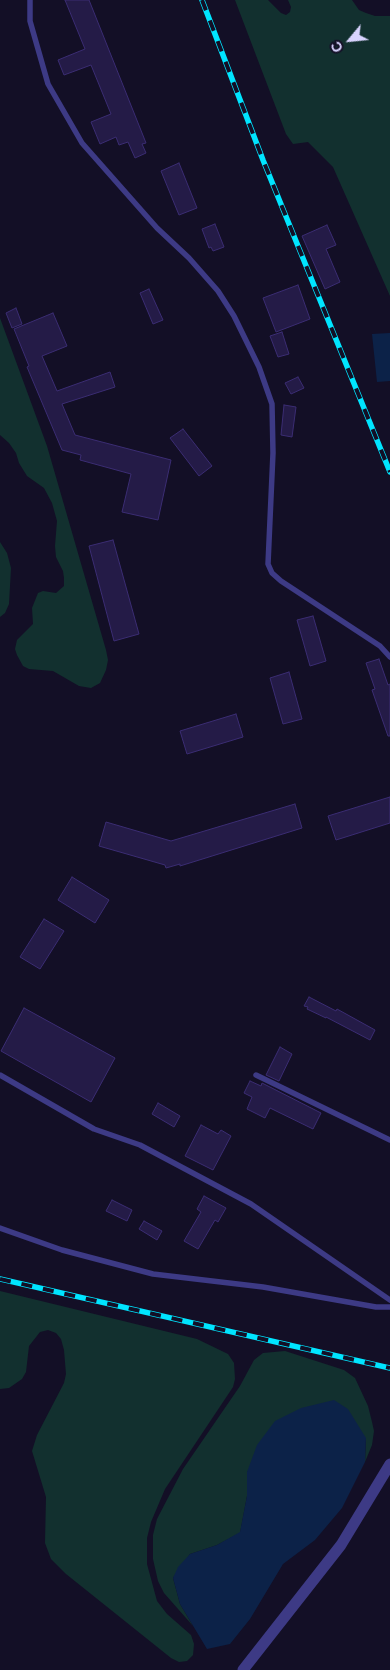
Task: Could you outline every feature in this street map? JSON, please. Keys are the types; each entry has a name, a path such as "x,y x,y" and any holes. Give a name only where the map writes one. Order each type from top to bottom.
{"street":[{"path":"243,1670 342,1546 390,1464"}],"lane":[{"path":"30,0 30,21 48,84 82,143 157,228 189,258 218,291 234,316 259,367 272,404 273,453 268,564 272,573 281,581 380,646 390,657"},
{"path":"0,1075 94,1128 140,1145 251,1204 390,1300"},
{"path":"256,1075 390,1140"},
{"path":"0,1228 62,1250 153,1274 263,1287 376,1307 390,1307"}],"green space":[{"path":"235,0 268,0 281,13 286,15 290,12 291,7 288,0 352,0 359,10 366,13 375,16 390,16 390,296 333,167 308,142 293,144 286,134"},
{"path":"0,318 47,446 106,650 108,660 106,670 100,683 91,688 79,686 53,671 29,669 23,666 15,649 17,640 33,624 32,608 38,593 43,591 56,593 64,586 64,578 63,571 56,557 57,521 52,503 44,488 27,476 19,463 16,453 0,435"},
{"path":"0,542 7,553 11,568 9,604 5,613 0,617"},
{"path":"0,1291 197,1339 228,1354 234,1363 235,1379 233,1387 165,1489 151,1522 147,1538 147,1564 157,1601 167,1614 191,1635 194,1644 193,1655 187,1661 179,1662 171,1658 66,1574 51,1559 45,1543 46,1497 32,1451 37,1435 64,1383 66,1374 64,1350 61,1339 56,1333 48,1330 40,1332 29,1346 26,1372 22,1379 9,1388 0,1389"},
{"path":"285,1351 344,1370 355,1378 368,1406 374,1431 372,1445 365,1462 366,1438 247,1472 247,1496 240,1533 217,1545 190,1554 173,1578 180,1604 193,1626 164,1593 158,1581 153,1559 153,1535 157,1519 183,1469 240,1386 254,1360 263,1353"}],"water":[{"path":"390,333 390,381 377,382 372,334"},
{"path":"334,1400 348,1409 366,1438 365,1462 342,1508 315,1540 283,1564 250,1619 230,1644 207,1649 180,1604 173,1578 178,1567 190,1554 217,1545 240,1532 247,1496 247,1472 257,1445 275,1421 301,1408"}],"building":[{"path":"65,0 89,0 146,143 142,144 146,153 135,158 128,142 119,145 116,137 100,144 91,122 111,114 91,65 64,75 58,60 85,49"},
{"path":"179,163 197,208 179,215 161,171"},
{"path":"215,224 224,247 213,251 211,247 209,248 202,229"},
{"path":"327,225 336,245 326,249 340,282 325,289 302,236"},
{"path":"298,285 310,319 276,332 263,298"},
{"path":"149,289 163,320 153,324 140,293"},
{"path":"16,308 22,324 12,328 6,313"},
{"path":"53,313 67,346 42,356 57,391 110,372 115,387 62,404 75,435 171,460 158,520 122,512 131,474 80,460 81,455 62,450 27,367 29,366 14,329"},
{"path":"282,332 289,354 278,357 270,336"},
{"path":"298,377 304,388 291,394 285,383"},
{"path":"284,405 296,407 292,437 281,435"},
{"path":"183,429 212,466 199,476 170,438"},
{"path":"113,540 139,634 114,641 89,546"},
{"path":"313,616 326,661 310,666 297,620"},
{"path":"379,659 388,685 390,684 390,736 388,736 372,690 375,689 366,663"},
{"path":"289,672 302,719 283,724 270,678"},
{"path":"236,714 243,737 187,754 180,731"},
{"path":"390,797 390,823 336,840 328,816"},
{"path":"295,804 302,828 180,866 180,864 166,868 165,865 99,846 106,822 171,841"},
{"path":"72,877 109,900 95,923 58,900"},
{"path":"44,919 64,931 40,969 20,957"},
{"path":"309,997 336,1011 337,1009 375,1030 370,1040 307,1009 308,1007 304,1006"},
{"path":"24,1008 115,1058 91,1102 1,1051"},
{"path":"280,1047 292,1054 279,1081 266,1075"},
{"path":"250,1081 261,1086 262,1083 321,1113 313,1129 270,1108 265,1118 247,1109 252,1097 244,1093"},
{"path":"158,1103 180,1116 174,1127 152,1114"},
{"path":"201,1125 218,1134 221,1130 231,1136 213,1170 185,1156"},
{"path":"204,1196 226,1208 218,1222 215,1220 198,1249 184,1241 201,1212 197,1209"},
{"path":"112,1200 132,1210 127,1221 106,1211"},
{"path":"144,1221 162,1231 157,1240 139,1229"}],"railway":[{"path":"202,0 263,160 390,472"},
{"path":"0,1279 390,1368"}]}
